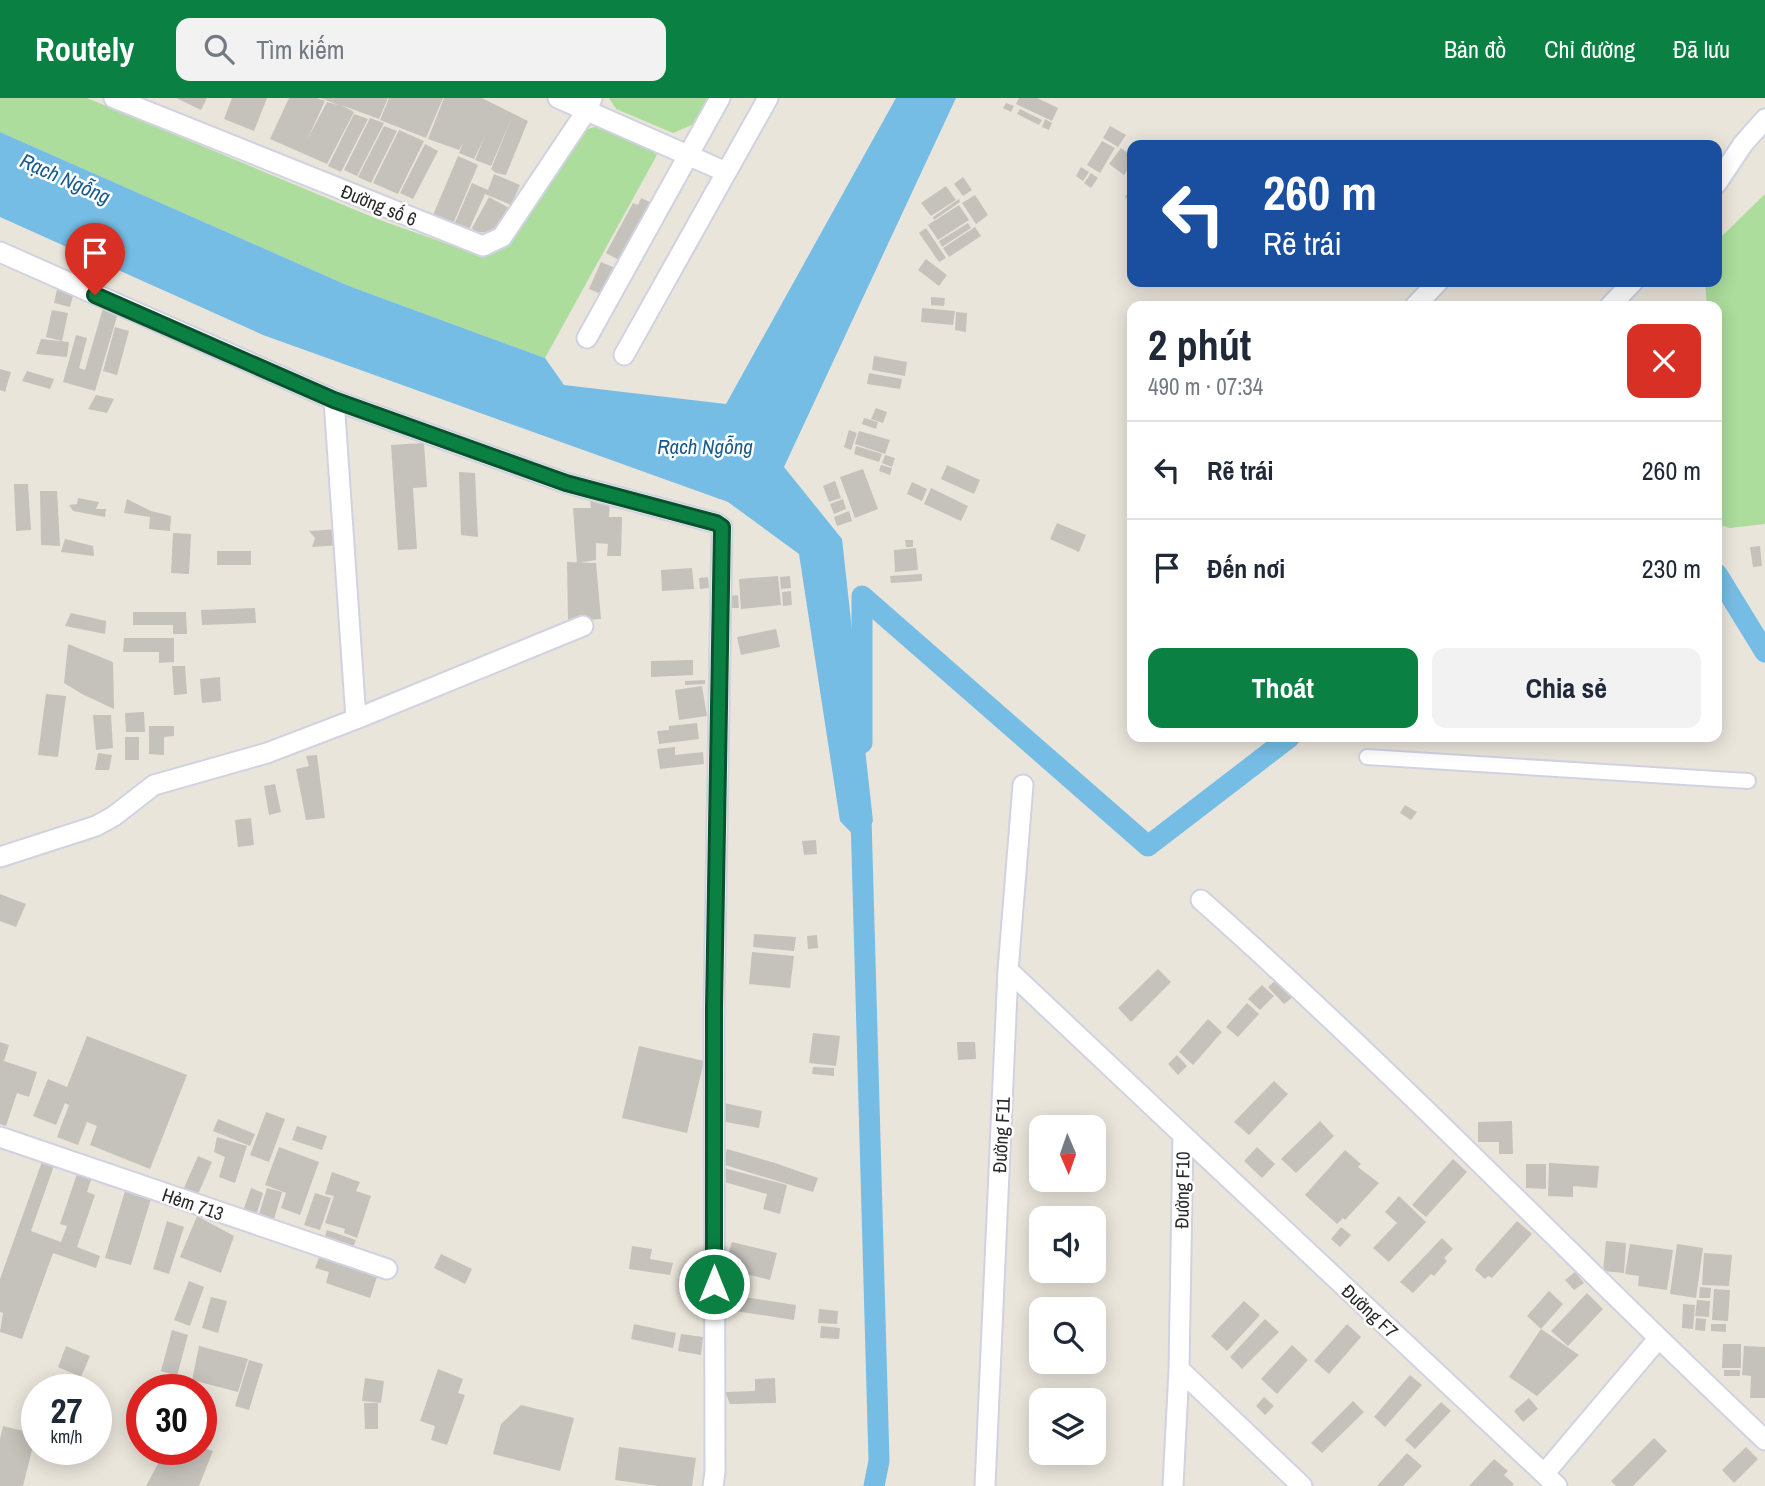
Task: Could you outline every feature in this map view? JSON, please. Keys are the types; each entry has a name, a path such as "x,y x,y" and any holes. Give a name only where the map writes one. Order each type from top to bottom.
{"street":[{"name":"Đường số 6","path":"114,98 483,246 502,237 589,104"},
{"path":"558,98 589,104 726,172"},
{"path":"587,338 720,98"},
{"path":"624,355 768,98"},
{"path":"1722,176 1765,119"},
{"path":"0,252 334,400 566,483 716,523 722,527 714,1008 713,1486"},
{"path":"1420,301 1433,287"},
{"path":"1615,301 1628,287"},
{"path":"334,400 356,719"},
{"path":"1,857 96,827 155,785 267,752 356,719 583,626"},
{"path":"1367,757 1748,781"},
{"name":"Đường F11","path":"985,1486 1008,970 1023,785"},
{"path":"1201,900 1287,977 1765,1440"},
{"name":"Đường F10","path":"1008,970 1183,1135 1179,1369 1173,1486"},
{"name":"Đường F7","path":"1183,1135 1550,1480"},
{"name":"Hẻm 713","path":"0,1137 387,1269"},
{"path":"1550,1480 1658,1339"},
{"path":"1179,1369 1302,1486"}],"green space":[{"path":"0,98 87,98 377,219 477,252 576,137 585,131 594,127 608,128 639,142 657,155 545,358 349,286 0,132"},
{"path":"609,98 710,98 694,124 673,133 616,109"},
{"path":"1765,194 1765,524 1730,528 1722,526 1722,301 1707,301 1705,287 1722,287 1722,236"}],"water":[{"name":"Rạch Ngỗng","path":"896,98 956,98 784,467 842,539 873,821 861,843 840,821 799,554 728,502 263,335 0,217 0,132 349,286 545,358 564,385 726,404"}],"building":[{"path":"176,98 207,98 201,110"},
{"path":"232,98 267,98 254,131 224,119"},
{"path":"289,98 317,98 325,101 307,140 327,102 338,105 321,98 388,98 379,119 341,105 354,112 327,164 270,139"},
{"path":"389,98 443,98 426,138 380,120"},
{"path":"444,98 482,98 528,121 506,175 491,169 512,117 491,166 475,160 485,136 474,159 459,153 463,143 459,150 428,139"},
{"path":"1019,98 1037,98 1058,108 1052,121 1016,104"},
{"path":"1006,103 1014,106 1011,112 1003,108"},
{"path":"1020,109 1042,120 1039,125 1017,114"},
{"path":"354,114 368,119 341,172 328,166"},
{"path":"370,118 384,123 357,176 344,170"},
{"path":"1045,119 1052,123 1049,130 1042,127"},
{"path":"384,126 397,131 371,183 358,177"},
{"path":"1110,126 1126,135 1118,147 1103,138"},
{"path":"399,130 424,141 398,194 373,183"},
{"path":"1102,141 1115,148 1100,173 1087,165"},
{"path":"425,144 438,151 413,199 400,193"},
{"path":"1121,148 1127,152 1127,170 1124,175 1109,164"},
{"path":"458,156 478,165 453,224 433,215"},
{"path":"1081,167 1089,172 1083,181 1076,176"},
{"path":"1091,173 1098,178 1091,188 1084,183"},
{"path":"494,174 520,185 511,205 485,194 467,234 453,227 472,183 488,190"},
{"path":"963,177 972,190 963,196 954,184"},
{"path":"946,186 956,200 931,216 921,203"},
{"path":"975,195 988,215 976,224 962,203"},
{"path":"489,197 511,209 497,233 475,232 472,228"},
{"path":"641,198 652,203 621,261 606,253 633,203 638,205"},
{"path":"959,199 960,202 934,220 933,217"},
{"path":"959,205 969,220 938,240 928,225"},
{"path":"968,223 971,228 942,247 939,241"},
{"path":"975,227 981,236 949,257 943,248"},
{"path":"926,228 946,258 939,262 919,233"},
{"path":"926,259 947,275 939,286 918,270"},
{"path":"601,262 615,268 603,295 589,289"},
{"path":"58,285 75,289 70,307 54,303"},
{"path":"931,297 945,298 944,306 931,305"},
{"path":"103,308 118,313 95,391 63,382 76,335 87,338 79,368 85,370"},
{"path":"922,308 955,311 953,325 921,322"},
{"path":"52,310 68,313 62,341 46,337"},
{"path":"956,312 967,313 966,332 955,330"},
{"path":"115,327 129,331 117,375 103,371"},
{"path":"41,339 69,342 67,357 36,354"},
{"path":"874,356 907,362 905,376 872,370"},
{"path":"0,369 11,372 5,392 0,390"},
{"path":"27,371 54,379 50,389 22,381"},
{"path":"869,373 902,379 900,389 867,384"},
{"path":"96,395 114,399 107,413 88,409"},
{"path":"876,408 887,412 883,423 871,419"},
{"path":"864,418 878,422 876,429 862,424"},
{"path":"849,430 857,433 851,450 844,447"},
{"path":"859,431 890,440 885,454 855,444"},
{"path":"424,443 427,487 413,488 417,549 398,550 391,445"},
{"path":"856,446 882,454 879,462 854,454"},
{"path":"885,455 895,458 892,467 882,463"},
{"path":"881,465 892,468 890,475 879,471"},
{"path":"947,465 980,480 974,494 941,479"},
{"path":"863,469 878,509 855,518 840,477"},
{"path":"459,472 475,473 478,537 461,535"},
{"path":"835,481 841,498 829,502 823,486"},
{"path":"912,482 927,489 922,501 907,494"},
{"path":"14,484 28,484 31,530 16,531"},
{"path":"931,488 968,506 961,521 924,504"},
{"path":"40,491 57,491 60,546 41,545"},
{"path":"78,498 99,502 96,509 106,509 105,517 73,511 69,505 77,504"},
{"path":"590,498 610,499 609,517 622,517 621,556 607,556 608,544 596,543 596,560 577,563 573,508 591,508"},
{"path":"127,499 151,511 171,516 170,531 149,529 150,517 124,513"},
{"path":"843,499 846,509 834,514 830,504"},
{"path":"849,511 852,521 837,526 834,517"},
{"path":"1057,523 1086,535 1079,552 1050,539"},
{"path":"340,529 341,545 312,547 315,538 309,531"},
{"path":"173,533 191,534 189,574 171,573"},
{"path":"65,539 93,546 94,556 61,552"},
{"path":"905,540 913,540 913,547 906,547"},
{"path":"1760,546 1762,566 1753,567 1750,547"},
{"path":"916,548 918,570 895,572 894,550"},
{"path":"217,551 251,551 251,565 217,565"},
{"path":"567,562 596,563 601,619 568,621"},
{"path":"692,568 694,589 662,591 661,570"},
{"path":"922,574 922,581 891,583 890,576"},
{"path":"778,576 781,605 741,609 739,579"},
{"path":"790,576 791,588 781,589 780,577"},
{"path":"708,577 709,588 700,589 699,578"},
{"path":"791,591 792,605 783,606 782,592"},
{"path":"738,595 739,608 731,608 730,596"},
{"path":"255,608 256,623 202,625 201,610"},
{"path":"133,612 186,612 187,634 173,634 173,625 133,625"},
{"path":"71,613 106,621 105,634 65,626"},
{"path":"776,629 780,647 741,655 737,637"},
{"path":"124,638 174,638 174,662 159,663 159,652 123,652"},
{"path":"68,644 113,662 114,709 64,683"},
{"path":"693,660 693,675 651,677 651,661"},
{"path":"172,666 185,666 187,694 174,695"},
{"path":"220,677 221,701 202,703 200,679"},
{"path":"705,680 705,684 685,685 685,681"},
{"path":"702,686 707,716 679,720 675,690"},
{"path":"46,694 66,696 58,757 38,755"},
{"path":"144,712 145,732 126,732 125,713"},
{"path":"93,715 111,715 113,748 96,750"},
{"path":"697,723 699,739 659,744 657,731 669,730 669,726"},
{"path":"149,726 174,726 174,736 164,737 164,755 149,754"},
{"path":"125,737 139,737 139,760 125,760"},
{"path":"675,747 675,755 703,752 704,764 660,769 657,749"},
{"path":"98,753 112,755 109,770 95,770"},
{"path":"317,755 325,818 306,820 296,769 309,766 306,756"},
{"path":"275,784 281,812 269,815 264,786"},
{"path":"1405,805 1417,812 1411,820 1400,813"},
{"path":"251,818 254,845 238,847 235,820"},
{"path":"816,840 817,854 804,855 802,841"},
{"path":"0,894 26,904 16,927 0,921"},
{"path":"754,934 796,937 794,951 753,947"},
{"path":"817,935 818,948 808,949 807,936"},
{"path":"752,952 794,956 790,988 749,984"},
{"path":"1158,969 1171,982 1131,1022 1118,1008"},
{"path":"1277,979 1293,997 1284,1004 1268,987"},
{"path":"1262,985 1274,996 1260,1010 1248,999"},
{"path":"1247,1003 1259,1014 1238,1037 1226,1027"},
{"path":"1208,1019 1222,1032 1193,1065 1179,1052"},
{"path":"813,1033 840,1036 836,1066 809,1063"},
{"path":"87,1036 187,1075 150,1169 90,1145 97,1126 87,1122 78,1145 57,1137 69,1105 65,1103 56,1125 33,1116 48,1079 67,1087"},
{"path":"0,1042 9,1045 4,1061 37,1072 29,1097 17,1093 6,1126 0,1124"},
{"path":"957,1042 975,1042 976,1059 958,1060"},
{"path":"639,1046 704,1061 687,1133 622,1118"},
{"path":"1177,1055 1187,1066 1178,1075 1168,1064"},
{"path":"813,1067 834,1068 834,1076 812,1074"},
{"path":"1274,1081 1288,1094 1249,1135 1234,1122"},
{"path":"724,1103 762,1111 759,1128 720,1121"},
{"path":"266,1112 285,1119 269,1162 250,1155"},
{"path":"218,1119 255,1134 250,1146 213,1131"},
{"path":"1320,1121 1334,1136 1296,1173 1281,1159"},
{"path":"1512,1121 1513,1154 1499,1154 1499,1142 1478,1142 1478,1122"},
{"path":"297,1126 327,1136 322,1150 292,1140"},
{"path":"217,1137 247,1146 235,1183 219,1177 225,1157 214,1152"},
{"path":"279,1147 319,1162 300,1215 281,1208 286,1193 289,1194 265,1185"},
{"path":"1257,1147 1275,1164 1262,1178 1244,1161"},
{"path":"727,1149 818,1178 813,1192 722,1164"},
{"path":"1345,1150 1361,1164 1358,1167 1379,1183 1345,1220 1343,1218 1337,1224 1305,1195"},
{"path":"44,1156 56,1160 31,1231 61,1242 67,1226 60,1224 79,1168 93,1174 87,1192 95,1195 77,1247 100,1256 96,1268 53,1253 22,1339 0,1332 3,1313 0,1312 0,1279"},
{"path":"198,1156 212,1162 198,1194 184,1188"},
{"path":"1453,1159 1467,1172 1426,1217 1412,1205"},
{"path":"1549,1163 1599,1166 1597,1188 1573,1186 1573,1197 1548,1196"},
{"path":"1526,1164 1546,1164 1546,1189 1526,1188"},
{"path":"724,1168 787,1185 780,1214 763,1209 767,1194 721,1181"},
{"path":"332,1172 360,1182 356,1191 371,1196 357,1238 344,1233 345,1229 325,1223 334,1196 325,1194"},
{"path":"251,1188 263,1193 256,1216 243,1211"},
{"path":"267,1188 282,1192 274,1219 259,1214"},
{"path":"125,1191 151,1199 131,1265 105,1258"},
{"path":"315,1193 331,1198 320,1230 304,1225"},
{"path":"1399,1196 1426,1222 1389,1262 1373,1248 1397,1223 1385,1212"},
{"path":"197,1216 234,1236 221,1273 180,1257"},
{"path":"167,1221 184,1227 169,1274 153,1269"},
{"path":"1517,1221 1532,1234 1492,1278 1488,1276 1485,1279 1475,1270 1477,1266"},
{"path":"1341,1227 1351,1235 1340,1247 1331,1239"},
{"path":"327,1230 356,1240 352,1250 324,1239"},
{"path":"1442,1238 1453,1249 1444,1258 1447,1261 1413,1293 1400,1282"},
{"path":"1606,1241 1626,1243 1624,1273 1603,1271"},
{"path":"732,1242 777,1253 770,1280 738,1272 741,1259 728,1255"},
{"path":"1630,1244 1673,1250 1667,1290 1638,1286 1639,1276 1625,1274"},
{"path":"1677,1244 1703,1248 1696,1298 1670,1294"},
{"path":"632,1246 652,1249 650,1259 673,1263 670,1275 629,1269"},
{"path":"1704,1253 1732,1255 1729,1286 1702,1285"},
{"path":"441,1254 472,1269 465,1284 434,1268"},
{"path":"320,1255 378,1274 370,1298 326,1283 329,1272 315,1268"},
{"path":"1575,1272 1584,1283 1574,1290 1565,1280"},
{"path":"189,1281 204,1287 190,1326 174,1320"},
{"path":"1700,1287 1711,1288 1710,1298 1699,1298"},
{"path":"1714,1289 1730,1290 1728,1321 1712,1320"},
{"path":"1549,1291 1563,1304 1541,1329 1527,1316"},
{"path":"718,1293 796,1305 794,1320 716,1308"},
{"path":"1587,1293 1603,1309 1568,1346 1551,1331"},
{"path":"211,1297 227,1301 218,1333 202,1328"},
{"path":"1697,1300 1710,1301 1709,1317 1695,1316"},
{"path":"1244,1301 1260,1315 1227,1351 1211,1336"},
{"path":"1683,1304 1695,1305 1693,1329 1682,1328"},
{"path":"819,1309 838,1311 837,1324 818,1323"},
{"path":"1696,1318 1706,1319 1705,1331 1695,1330"},
{"path":"1265,1319 1279,1332 1242,1369 1230,1357"},
{"path":"634,1324 676,1333 673,1348 631,1339"},
{"path":"1347,1324 1361,1337 1329,1374 1314,1361"},
{"path":"1711,1324 1726,1324 1726,1332 1711,1331"},
{"path":"821,1326 840,1328 839,1339 820,1338"},
{"path":"1541,1329 1579,1355 1537,1396 1509,1377"},
{"path":"172,1330 188,1335 178,1374 161,1371"},
{"path":"681,1334 703,1337 701,1355 678,1351"},
{"path":"1723,1344 1741,1344 1741,1368 1722,1368"},
{"path":"1292,1345 1308,1360 1277,1394 1261,1379"},
{"path":"66,1346 90,1356 82,1374 74,1374 58,1367"},
{"path":"199,1346 248,1359 238,1392 217,1387 217,1374 193,1374"},
{"path":"1744,1346 1765,1347 1765,1398 1750,1398 1751,1376 1742,1375"},
{"path":"249,1360 263,1364 249,1410 235,1406"},
{"path":"438,1369 463,1379 458,1393 465,1395 447,1445 431,1440 435,1426 420,1421"},
{"path":"1724,1370 1740,1370 1740,1376 1724,1376"},
{"path":"1410,1375 1422,1385 1385,1427 1374,1417"},
{"path":"365,1378 384,1381 381,1403 362,1401"},
{"path":"775,1378 776,1403 730,1404 725,1392 755,1391 755,1379"},
{"path":"1264,1397 1274,1406 1265,1415 1256,1406"},
{"path":"1529,1398 1538,1409 1523,1422 1514,1411"},
{"path":"1353,1401 1364,1412 1322,1453 1311,1443"},
{"path":"1441,1402 1451,1411 1415,1449 1405,1440"},
{"path":"364,1403 378,1403 378,1429 365,1429"},
{"path":"521,1405 574,1418 560,1471 493,1454 501,1424"},
{"path":"3,1426 21,1430 21,1465 28,1465 23,1486 0,1486 0,1439"},
{"path":"1654,1438 1667,1451 1633,1486 1616,1486 1611,1481"},
{"path":"619,1447 696,1458 692,1486 658,1486 615,1480"},
{"path":"1746,1447 1758,1459 1734,1483 1722,1470"},
{"path":"1407,1453 1422,1466 1403,1486 1377,1486"},
{"path":"1494,1459 1508,1471 1504,1475 1514,1484 1469,1486"},
{"path":"157,1465 207,1465 199,1486 146,1486"}],"waterway":[{"path":"1722,582 1765,652"},
{"path":"862,743 862,596 1148,846 1283,742"},
{"path":"861,817 879,1461 874,1486"}],"route":[{"path":"95,295 334,400 566,483 720,524 722,527 714,1008 714,1284"}]}
